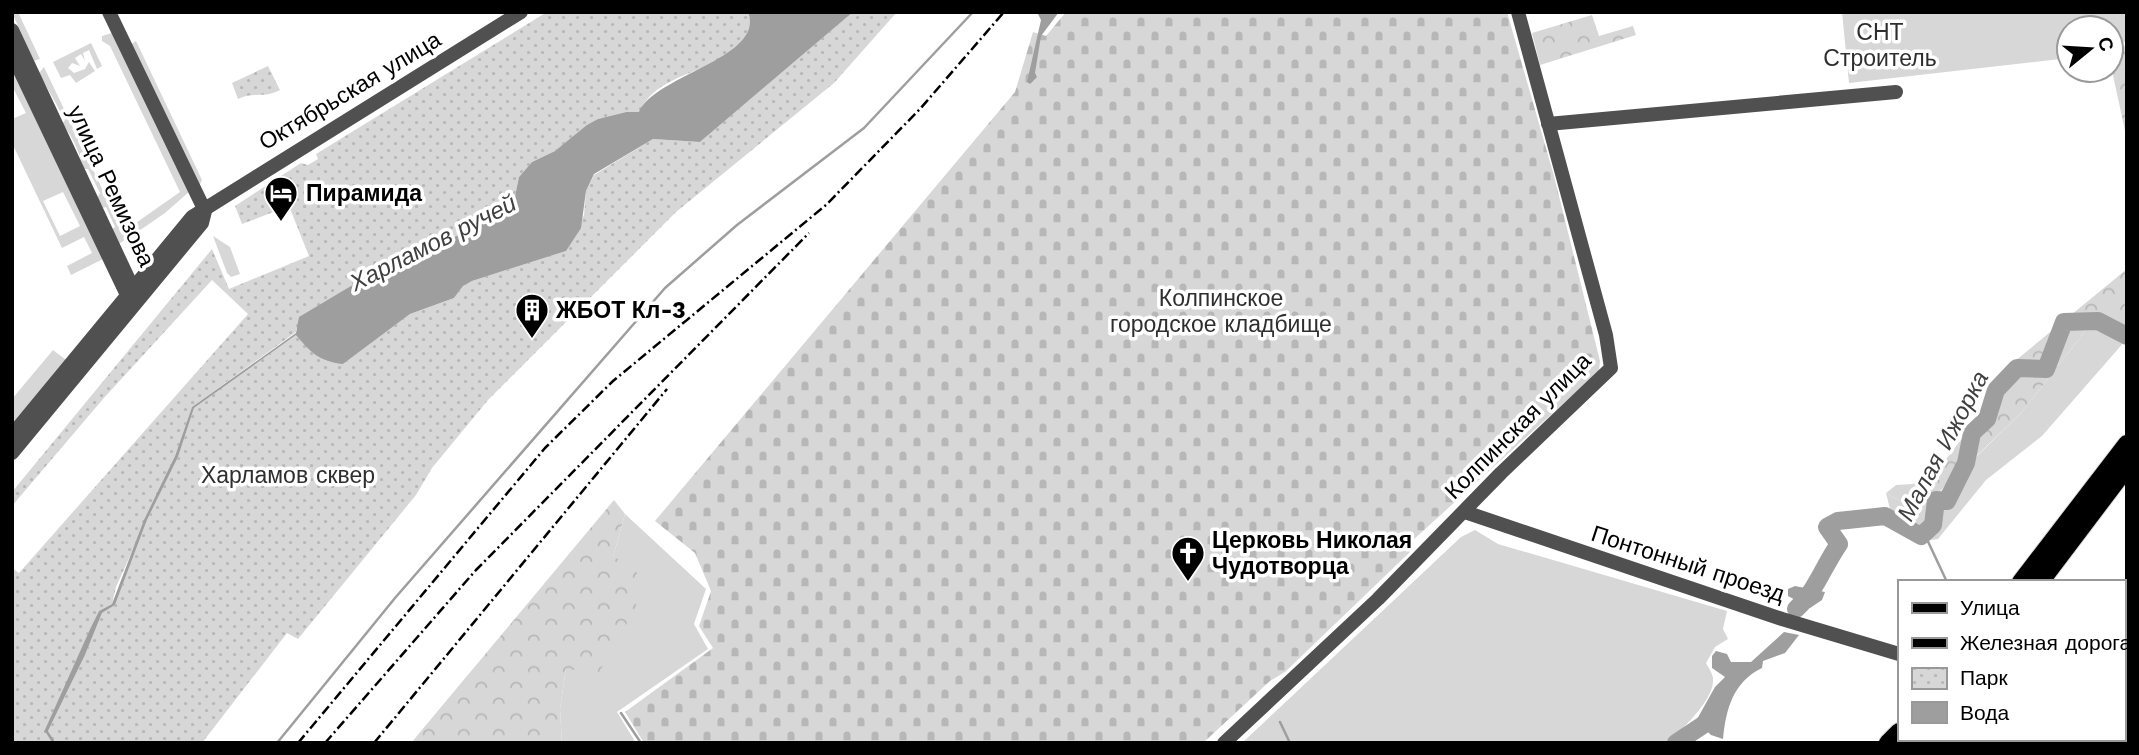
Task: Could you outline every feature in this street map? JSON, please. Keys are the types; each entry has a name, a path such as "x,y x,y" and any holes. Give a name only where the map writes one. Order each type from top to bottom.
{"main road":[{"path":"2023,580 2127,444"},
{"path":"2042,580 2127,467"}],"street":[{"path":"109,12 205,211"},
{"name":"Октябрьская улица","path":"12,435 133,294 202,223 205,211 226,193 521,12"},
{"name":"Колпинская улица","path":"1224,743 1378,599 1501,473 1611,368 1605,335 1517,12"},
{"name":"улица Ремизова","path":"12,30 133,294"},
{"name":"улица Ремизова","path":"12,54 133,294"},
{"path":"1548,124 1896,92"},
{"name":"Октябрьская улица","path":"12,453 133,294"},
{"name":"Понтонный проезд","path":"1465,512 1782,619 1898,654"}],"green space":[{"path":"12,12 18,12 40,59 33,61"},
{"name":"Харламов сквер","path":"547,12 748,12 751,21 744,38 732,51 664,86 650,97 640,112 626,112 598,119 555,151 532,162 519,177 514,201 464,233 393,261 192,407 175,456 116,587 112,604 99,611 47,733 102,613 115,605 147,520 178,457 194,408 297,334 343,364 410,314 454,298 463,286 472,281 566,251 584,215 586,191 594,175 653,139 700,142 853,12 897,12 834,83 676,212 488,400 432,468 416,495 298,639 287,633 202,743 12,743 12,568 19,573 248,314 212,280 103,399 12,506 12,492 212,249 229,289 309,256 289,206 242,224 235,206 301,163 308,165 318,159 316,154"},
{"name":"Колпинское городское кладбище","path":"1066,12 1507,12 1554,176 1600,361 1599,371 1412,541 1410,552 1285,672 1270,681 1203,743 644,743 625,712 713,648 699,626 711,591 695,553 655,521 1015,92 1033,32 1046,36"},
{"name":"СНТ Строитель","path":"1842,12 2127,12 2125,42 2125,14 2055,14 2055,60 1849,83"},
{"path":"1592,15 1599,36 1633,26 1636,35 1540,65 1532,33"},
{"path":"112,33 190,191 165,213 130,237 116,209 130,227 180,192 110,46 102,41 102,36"},
{"path":"136,41 202,180 199,186 130,45"},
{"path":"91,43 102,66 97,69 89,50 83,53 85,61 81,54 75,58 80,66 72,63 68,68 74,73 85,69 89,62 95,71 76,83 70,75 61,78 53,62"},
{"path":"2127,44 2127,140 2115,84 2125,84"},
{"path":"268,66 280,90 238,99 232,83"},
{"path":"44,67 126,239 119,244 106,207 102,208 97,198 100,193 88,169 84,169 76,145 62,124 65,120 39,73"},
{"path":"12,69 103,259 71,275 67,266 92,253 84,237 62,248 12,143 12,119 26,113 12,86","holes":["63,192 80,226 60,236 43,201"]},
{"path":"213,236 230,247 240,274 231,277 227,273"},
{"path":"2127,269 2127,328 2096,317 2022,412 1939,492 1916,510 1886,493 1896,485 1913,484 1940,467 1984,410 1996,386 2015,361"},
{"path":"2096,317 2125,329 2125,341 2042,436 1986,480 1938,539 1917,542 1894,525 1886,493 1916,510 1940,492 2022,412"},
{"path":"53,350 66,360 12,425 12,399"},
{"path":"614,500 625,514 613,557 637,566 636,607 597,676 566,668 560,709 562,743 411,743"},
{"path":"625,514 706,589 694,624 708,649 617,712 636,743 562,743 560,709 566,668 613,557"},
{"path":"1475,530 1498,544 1727,611 1723,629 1728,639 1715,647 1706,663 1713,677 1712,687 1696,714 1666,743 1242,743 1461,537"}],"water":[{"path":"748,12 853,12 700,142 653,139 594,174 586,191 581,228 566,251 472,281 463,286 454,298 410,314 343,364 316,355 296,335 194,408 178,457 147,520 115,605 102,613 47,733 44,732 99,611 112,604 144,520 175,456 192,407 296,333 299,317 393,261 464,233 514,201 519,177 532,162 555,151 587,125 598,119 626,112 639,112 649,99 665,87 726,54 741,42 749,28"},
{"path":"1037,12 1059,12 1041,36 1035,73 1037,77 1030,84 1027,82 1041,20"},
{"path":"1795,586 1825,592 1822,600 1810,608 1788,596 1788,589"},
{"path":"1784,632 1799,635 1785,653 1763,661 1762,668 1738,689 1726,717 1723,739 1711,735 1696,721 1715,687 1725,677 1712,668 1712,656 1716,651 1727,654 1731,662 1751,662"}],"waterway":[{"path":"277,743 395,598 665,288 737,225 864,128 973,12"},
{"name":"Малая Ижорка","path":"1796,609 1814,587 1839,544 1827,527 1838,521 1885,516 1921,536 1933,525 1936,500 1947,501 1966,463 1972,433 1987,419 1996,390 2017,368 2046,369 2064,322 2098,321 2127,336"},
{"path":"1924,533 1946,580"},
{"name":"Малая Ижорка","path":"1676,743 1706,723 1715,709"},
{"path":"621,713 641,743"},
{"path":"1280,722 1290,743"},
{"path":"47,732 54,743"}],"railway":[{"path":"298,743 545,448 613,381 826,205 920,109 1004,12"},
{"path":"325,743 476,570 809,233"},
{"path":"374,743 667,389"}],"place":[{"name":"Пирамида","path":"281,223"},
{"name":"ЖБОТ Кл-3","path":"532,340"},
{"name":"Церковь Николая Чудотворца","path":"1188,583"}],"water label":[{"name":"Харламов ручей","path":"433,243"}]}
